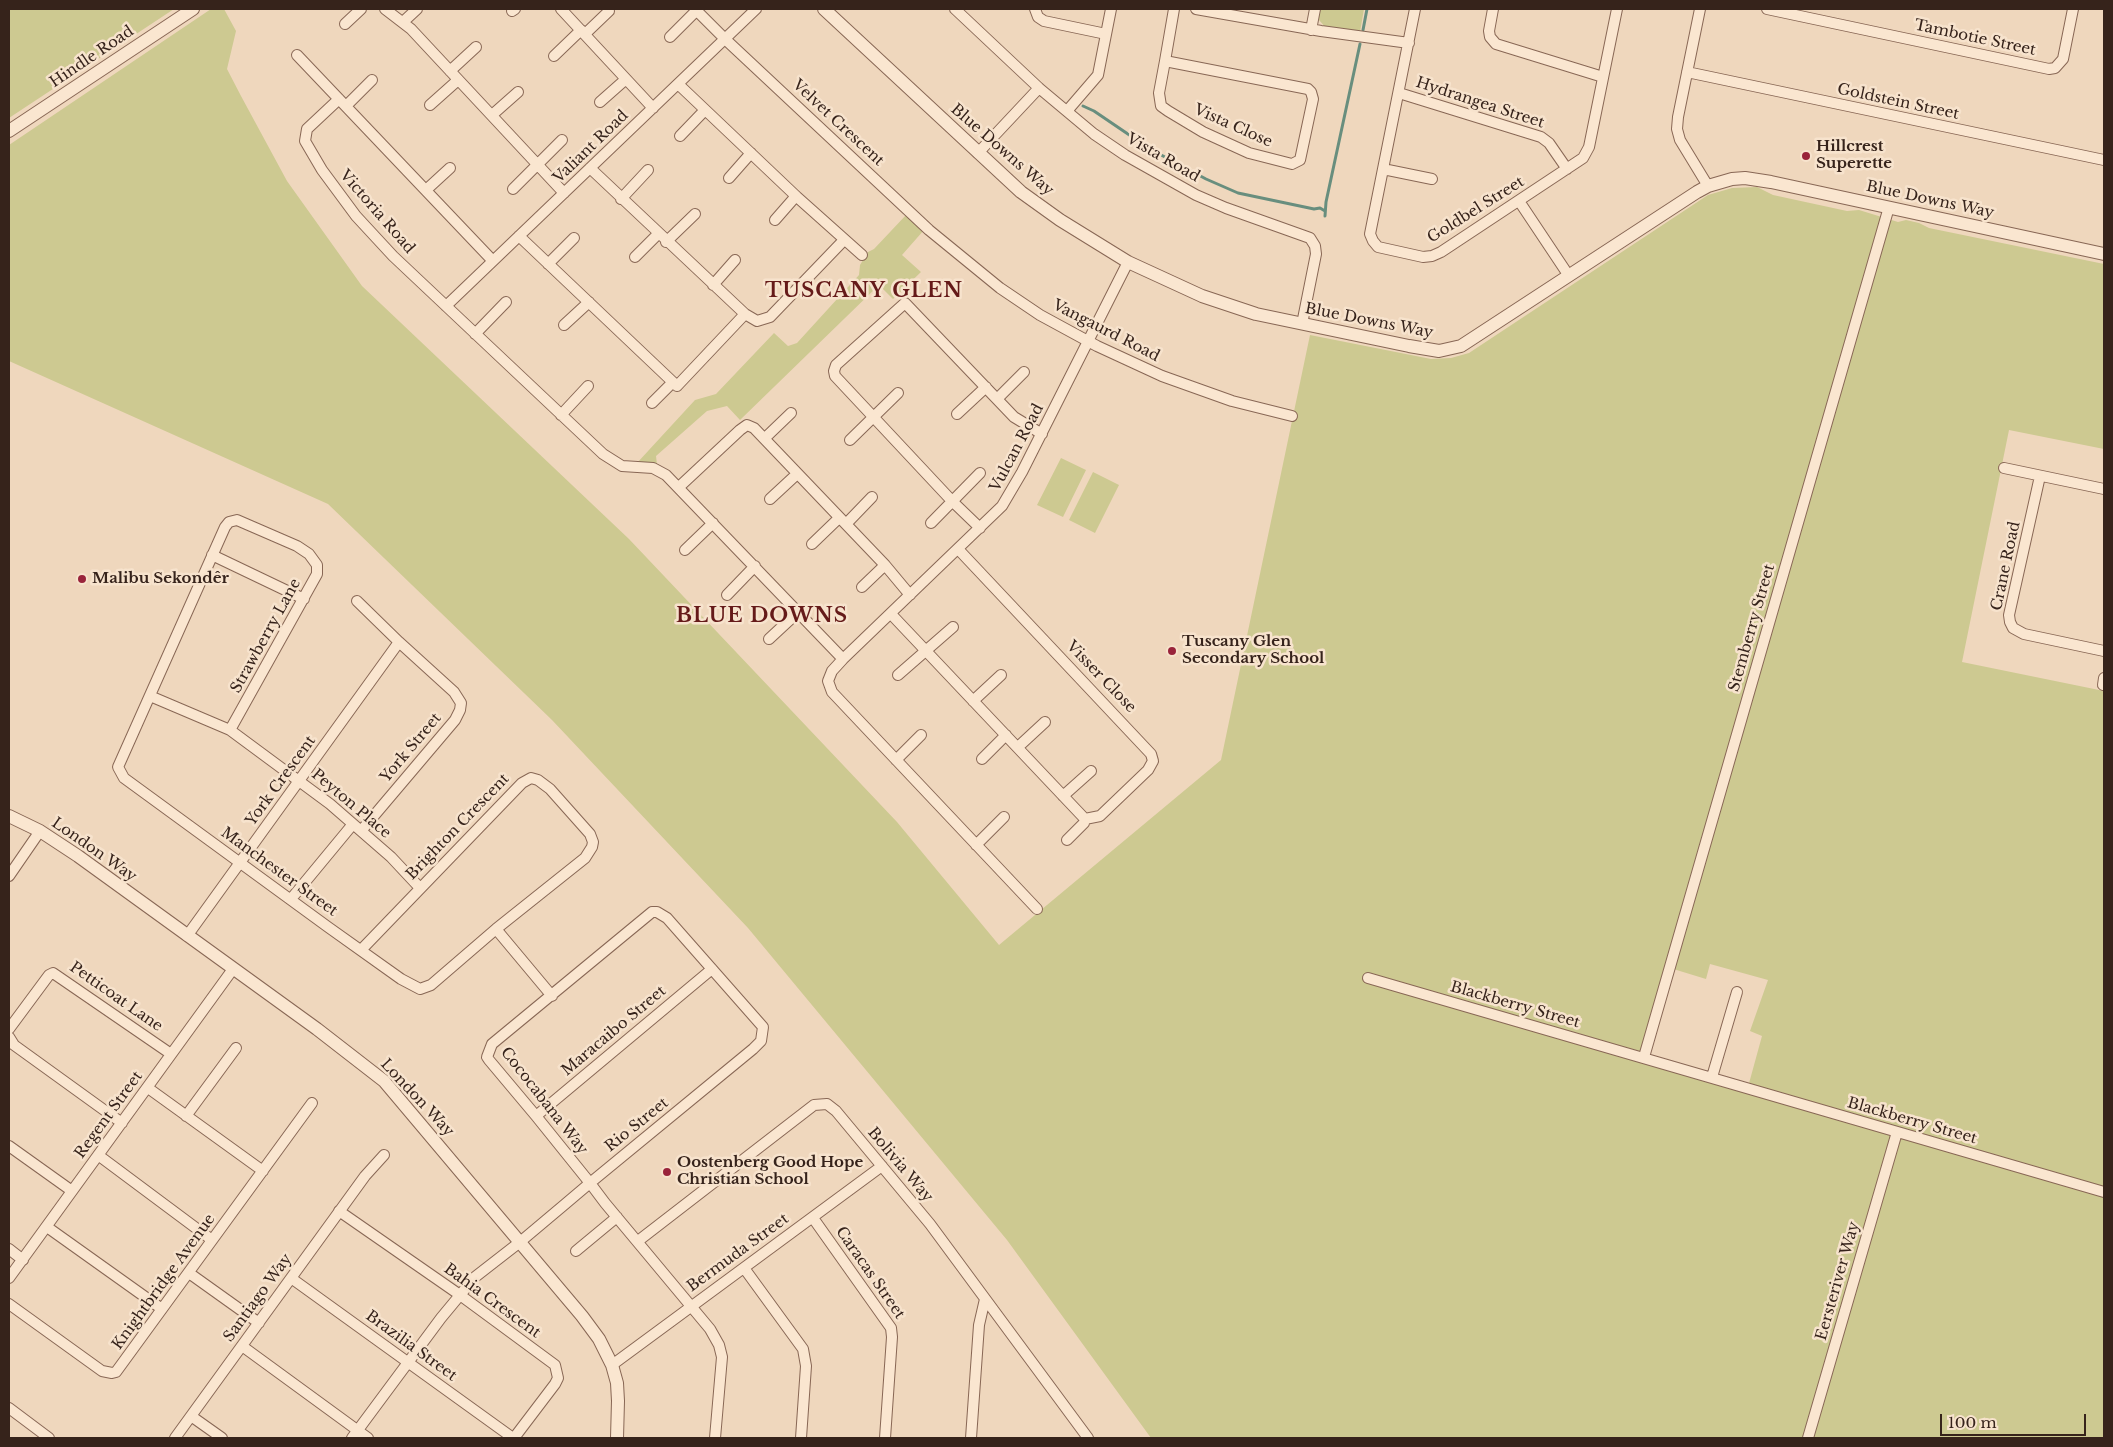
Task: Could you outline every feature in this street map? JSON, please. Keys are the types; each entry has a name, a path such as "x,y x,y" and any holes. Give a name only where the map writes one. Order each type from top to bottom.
{"street":[{"name":"Hindle Road","path":"9,131 193,9"},
{"path":"345,24 362,9"},
{"path":"385,9 403,22 564,193"},
{"path":"403,22 417,9"},
{"path":"562,9 653,108"},
{"name":"Valiant Road","path":"446,306 756,9"},
{"name":"Blue Downs Way","path":"824,9 1021,192 1060,220 1128,262 1202,296 1256,314 1409,346 1439,351 1462,346 1708,186 1732,179 1757,179 2104,254"},
{"name":"Vista Road","path":"956,9 1039,88 1109,144 1175,184 1226,208 1310,238 1315,246 1316,254 1302,324"},
{"path":"1035,9 1038,16 1044,21 1106,34"},
{"path":"1066,111 1098,75 1111,9"},
{"name":"Vista Close","path":"1164,61 1308,89 1313,99 1300,160 1292,164 1257,156 1209,135 1164,109 1158,98 1164,61 1174,9"},
{"path":"1196,9 1311,30 1409,43"},
{"path":"1311,30 1315,9"},
{"name":"Goldbel Street","path":"1415,9 1370,234 1375,244 1382,248 1423,257 1437,254 1584,158 1588,151 1618,9"},
{"path":"1493,9 1488,31 1496,44 1603,77"},
{"path":"1700,9 1678,117 1678,134 1708,186"},
{"name":"Tambotie Street","path":"1767,9 1784,10 2049,69 2055,68 2063,59 2073,9"},
{"path":"670,36 696,10"},
{"name":"Velvet Crescent","path":"696,10 929,230"},
{"path":"554,56 609,11"},
{"path":"450,71 476,47"},
{"path":"297,55 492,260"},
{"name":"Goldstein Street","path":"1687,72 2104,160"},
{"path":"600,102 626,79"},
{"path":"342,103 372,80"},
{"path":"430,105 458,80"},
{"path":"678,84 862,256"},
{"path":"978,153 1039,88"},
{"path":"492,115 518,92"},
{"name":"Hydrangea Street","path":"1398,93 1541,137 1549,144 1567,169"},
{"name":"Victoria Road","path":"342,103 307,129 305,141 331,183 356,216 393,256 613,462 628,468 652,468 666,475 842,659"},
{"path":"680,136 705,110"},
{"path":"513,190 562,140"},
{"path":"728,178 751,153"},
{"path":"426,190 450,168"},
{"path":"590,168 744,314 757,321 770,317 844,240"},
{"path":"1383,169 1432,179"},
{"path":"621,199 648,170"},
{"path":"775,220 796,196"},
{"path":"1519,201 1569,276"},
{"name":"Stemberry Street","path":"1644,1057 1890,207"},
{"path":"635,258 695,214"},
{"name":"Vangaurd Road","path":"929,230 1000,288 1040,315 1088,341 1162,376 1232,401 1292,416"},
{"path":"519,236 677,386 744,314"},
{"path":"548,264 574,238"},
{"path":"713,285 735,260"},
{"name":"Vulcan Road","path":"896,760 832,692 828,681 832,671 842,659 1002,506 1011,493 1042,434 1128,262"},
{"path":"475,334 506,302"},
{"path":"564,325 589,302"},
{"path":"980,528 952,501 835,376 834,368 904,303 1019,422 1042,434"},
{"path":"997,399 1024,372"},
{"path":"652,403 673,382"},
{"path":"562,415 588,386"},
{"path":"957,414 986,387"},
{"path":"850,440 898,393"},
{"path":"765,438 790,413"},
{"path":"679,487 740,430 747,425 754,428 885,565 910,595"},
{"path":"2004,468 2104,489"},
{"path":"931,523 980,473"},
{"path":"770,499 796,474"},
{"name":"Crane Road","path":"2040,476 2009,615 2010,622 2013,628 2024,634 2104,651"},
{"path":"812,544 872,497"},
{"name":"Strawberry Lane","path":"118,767 225,527 229,522 237,520 296,546 309,554 317,565 317,574 230,730"},
{"path":"685,550 713,523"},
{"name":"Visser Close","path":"958,549 1151,754 1152,764 1143,776 1100,816 1085,819 1084,823 1067,840"},
{"path":"212,555 304,599"},
{"path":"862,587 885,565"},
{"path":"727,595 755,566"},
{"name":"York Street","path":"291,899 455,720 460,710 461,703 454,692 399,642 357,600"},
{"path":"768,639 797,613"},
{"path":"891,614 1085,819"},
{"path":"898,676 953,627"},
{"name":"York Crescent","path":"187,936 399,642"},
{"path":"973,701 1001,676"},
{"name":"Peyton Place","path":"150,696 230,730 300,781 357,827 391,857 420,888"},
{"path":"1018,748 1045,722"},
{"path":"921,735 896,760 1037,909"},
{"path":"982,759 1006,735"},
{"name":"Manchester Street","path":"118,767 124,778 414,987 420,989 431,985"},
{"path":"1064,796 1091,771"},
{"name":"Brighton Crescent","path":"361,950 522,783 531,778 538,780 550,789 590,834 593,842 592,847 585,858 496,929 431,985"},
{"name":"London Way","path":"9,816 40,831 78,856 384,1081 582,1316 599,1339 612,1365 618,1401 617,1438"},
{"path":"976,845 1004,817"},
{"path":"9,876 40,831"},
{"name":"Cococabana Way","path":"715,1438 722,1357 719,1345 710,1329 487,1056 492,1044 652,912 657,912 667,918 763,1027"},
{"path":"496,929 552,996"},
{"name":"Regent Street","path":"9,1278 233,969"},
{"name":"Maracaibo Street","path":"536,1116 712,969"},
{"name":"Petticoat Lane","path":"9,1029 49,975 54,973 171,1054"},
{"name":"Blackberry Street","path":"1368,978 2104,1192"},
{"path":"1712,1077 1738,992"},
{"name":"Rio Street","path":"355,1435 475,1277 753,1049 763,1036 763,1027"},
{"path":"10,1044 122,1123"},
{"path":"186,1116 236,1048"},
{"path":"148,1088 263,1171"},
{"name":"Bolivia Way","path":"638,1241 814,1105 822,1103 830,1106 930,1224 1088,1438"},
{"name":"Knightbridge Avenue","path":"9,1304 102,1371 112,1373 121,1368 312,1104"},
{"name":"Eersteriver Way","path":"1808,1438 1896,1132"},
{"path":"9,1146 72,1191"},
{"path":"98,1155 212,1240"},
{"name":"Santiago Way","path":"175,1438 364,1176 384,1155"},
{"name":"Bermuda Street","path":"612,1365 882,1166"},
{"name":"Bahia Crescent","path":"340,1211 460,1295 555,1365 558,1372 556,1384 514,1438"},
{"path":"576,1251 617,1217"},
{"name":"Caracas Street","path":"813,1218 891,1328 885,1438"},
{"path":"47,1227 162,1309"},
{"path":"9,1249 23,1260"},
{"path":"744,1268 803,1349 806,1366 800,1438"},
{"path":"189,1273 259,1323"},
{"name":"Brazilia Street","path":"291,1278 514,1438"},
{"path":"971,1438 979,1325 984,1299"},
{"path":"242,1346 355,1435 368,1438"},
{"path":"9,1408 50,1438"},
{"path":"191,1416 222,1438"}],"shaded area":[{"path":"9,9 174,9 9,118"},
{"path":"211,9 224,9 236,31 227,69 287,181 362,286 629,539 897,822 999,945 1221,760 1310,335 1431,359 1451,358 1469,353 1708,195 1732,188 1757,187 1773,195 1847,211 1859,210 1898,222 1906,220 1929,228 2104,264 2104,449 2009,430 1962,662 2104,691 2104,1438 1151,1438 1007,1240 748,928 552,720 328,504 9,361 9,145","holes":["1710,964 1768,980 1750,1031 1762,1036 1748,1087 1645,1056 1670,968 1706,979"]},
{"path":"1319,9 1364,9 1360,32 1326,28 1319,20"},
{"path":"907,214 924,230 902,255 921,272 893,299 879,285 740,420 727,406 707,411 656,456 657,465 637,463 695,400 716,394 774,333 788,346 797,343 859,275 860,265 868,252 874,249"},
{"path":"1061,458 1086,470 1063,517 1037,505"},
{"path":"1093,472 1119,485 1095,533 1069,520"}],"waterway":[{"path":"1363,30 1367,9"},
{"path":"1325,216 1326,202 1360,44"},
{"path":"1083,106 1094,111 1150,149 1206,179 1238,193 1314,209 1320,208 1325,211"}],"place":[{"name":"Hillcrest Superette","path":"1806,156"},
{"name":"Malibu Sekondêr","path":"82,579"},
{"name":"Tuscany Glen Secondary School","path":"1172,651"},
{"name":"Oostenberg Good Hope Christian School","path":"667,1172"}],"district":[{"name":"TUSCANY GLEN","path":"864,291"},
{"name":"BLUE DOWNS","path":"762,616"}]}
